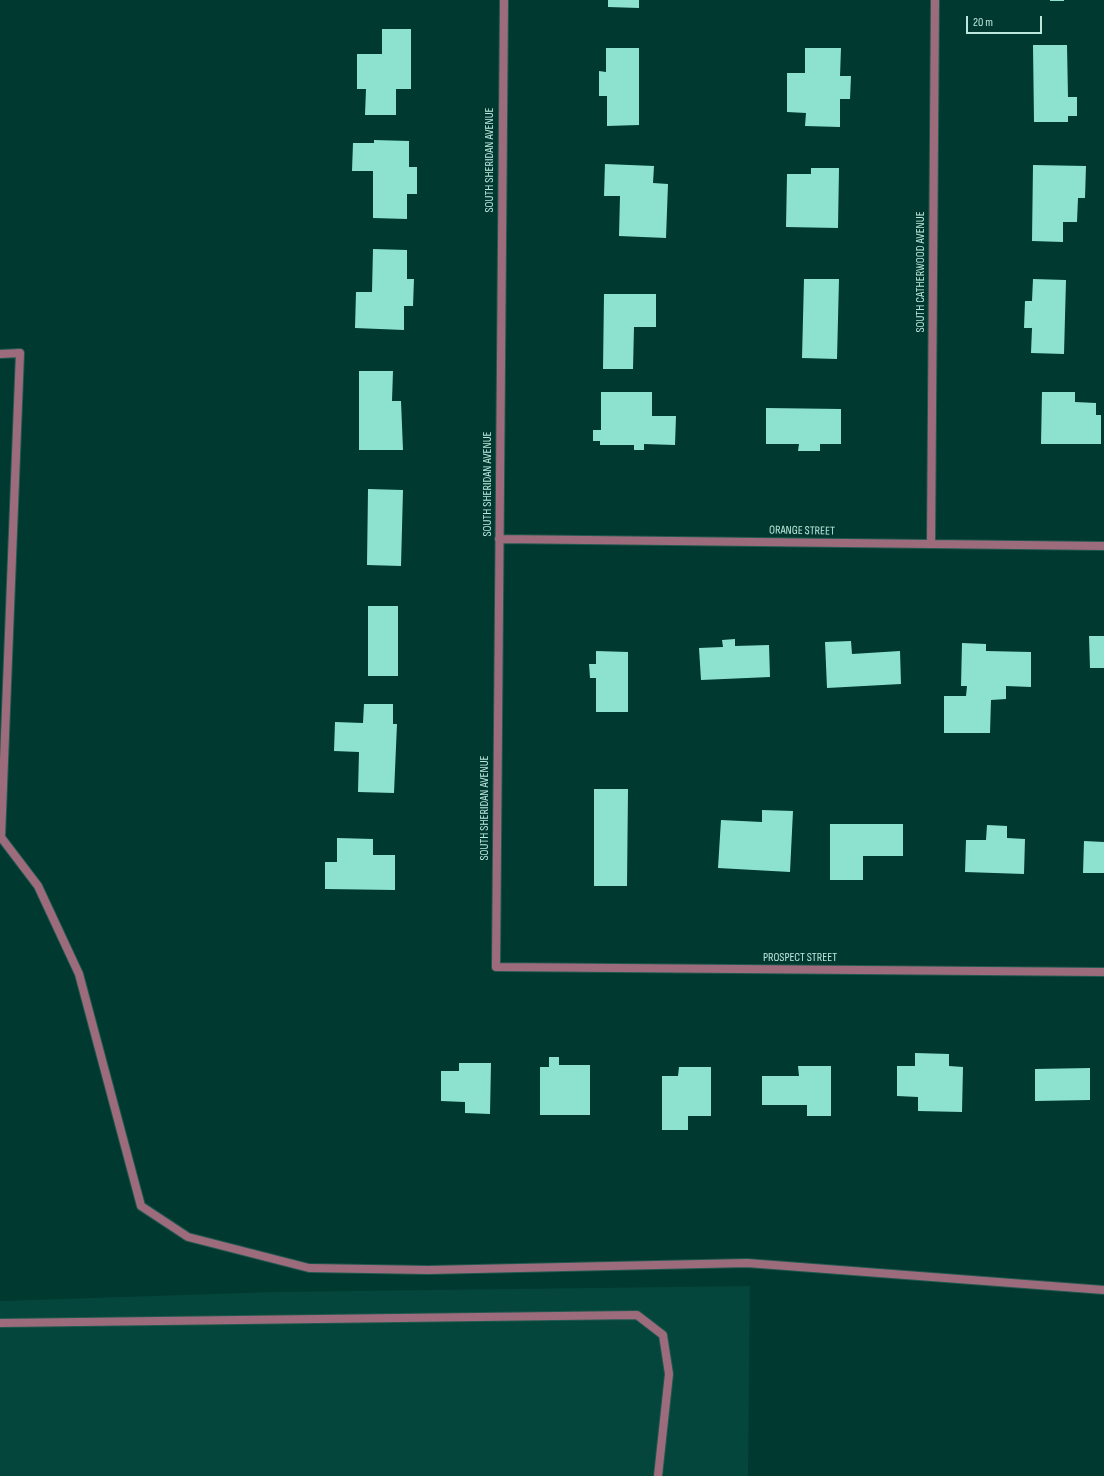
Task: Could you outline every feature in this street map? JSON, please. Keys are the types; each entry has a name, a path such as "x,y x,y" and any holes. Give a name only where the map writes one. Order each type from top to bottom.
{"street":[{"name":"SOUTH SHERIDAN AVENUE","path":"496,967 504,0"},
{"name":"SOUTH CATHERWOOD AVENUE","path":"931,544 934,0"},
{"path":"0,354 20,353 0,837 38,886 79,974 141,1206 188,1237 309,1268 428,1270 747,1264 1104,1290"},
{"name":"ORANGE STREET","path":"499,540 1104,546"},
{"name":"PROSPECT STREET","path":"496,967 1104,972"},
{"path":"0,1323 637,1315 663,1335 669,1374 658,1476"}],"shaded area":[{"path":"750,1286 748,1476 0,1476 0,1301 275,1292"}],"building":[{"path":"608,0 639,0 639,8 608,7"},
{"path":"1064,0 1064,1 1050,1"},
{"path":"382,29 411,29 411,89 396,89 396,115 365,115 366,89 357,89 357,54 382,54"},
{"path":"1033,45 1067,45 1068,97 1077,97 1077,116 1068,116 1068,122 1034,122"},
{"path":"606,48 639,48 639,125 607,126 607,96 599,96 599,71 606,72"},
{"path":"805,48 841,48 840,76 851,76 850,99 840,99 840,127 805,126 806,113 787,112 787,73 805,73"},
{"path":"374,140 409,141 409,167 417,167 417,194 407,194 407,219 373,218 373,171 352,171 353,143 374,143"},
{"path":"605,164 654,166 653,183 668,184 666,238 619,236 620,196 604,196"},
{"path":"1033,165 1086,166 1085,198 1078,198 1077,222 1063,222 1063,242 1032,241"},
{"path":"811,168 839,168 838,228 786,227 787,174 811,174"},
{"path":"373,249 407,250 407,279 414,279 413,306 404,306 404,330 355,328 356,292 372,292"},
{"path":"804,279 839,279 837,359 802,358"},
{"path":"1033,279 1066,280 1064,354 1031,353 1032,328 1024,328 1025,301 1032,301"},
{"path":"604,294 656,294 656,327 634,327 633,369 603,369"},
{"path":"359,371 393,371 392,401 401,401 403,450 359,450"},
{"path":"601,392 652,392 652,416 676,416 675,445 644,444 644,450 634,450 634,445 600,445 600,441 593,441 593,430 601,430"},
{"path":"1042,392 1075,392 1075,402 1096,403 1096,415 1101,415 1101,444 1041,444"},
{"path":"766,408 841,409 841,444 820,444 820,451 798,451 799,444 766,444"},
{"path":"368,489 403,490 401,566 367,565"},
{"path":"368,606 398,606 398,676 368,676"},
{"path":"1089,636 1104,636 1104,668 1090,668"},
{"path":"735,639 735,646 769,645 770,677 701,680 699,648 723,647 722,640"},
{"path":"851,641 852,654 900,651 901,684 827,688 825,642"},
{"path":"962,643 986,644 986,651 1031,652 1031,687 1006,686 1006,699 991,700 990,733 944,733 944,696 966,696 967,686 961,686"},
{"path":"596,651 628,652 628,712 596,712 596,678 590,678 589,664 596,664"},
{"path":"364,704 393,704 393,724 397,724 394,793 358,792 359,752 334,751 335,722 363,723"},
{"path":"594,789 628,789 627,886 594,886"},
{"path":"762,810 793,811 790,872 718,868 721,820 762,822"},
{"path":"830,824 903,824 903,856 863,856 863,880 830,880"},
{"path":"987,825 1007,826 1007,838 1025,839 1024,874 965,872 966,840 986,840"},
{"path":"337,838 373,839 373,855 395,855 395,890 325,889 325,862 337,862"},
{"path":"1084,841 1104,842 1104,873 1083,873"},
{"path":"915,1053 949,1054 949,1066 963,1067 962,1112 918,1111 918,1097 897,1096 897,1066 915,1066"},
{"path":"549,1057 559,1057 559,1065 590,1065 590,1115 540,1115 540,1067 549,1067"},
{"path":"459,1063 491,1063 490,1114 465,1113 465,1102 441,1101 441,1071 459,1071"},
{"path":"798,1066 831,1066 831,1116 807,1116 807,1105 762,1105 762,1076 799,1076"},
{"path":"679,1067 711,1067 711,1116 688,1116 688,1130 662,1130 662,1076 678,1076"},
{"path":"1090,1068 1090,1100 1035,1101 1035,1069"}]}
